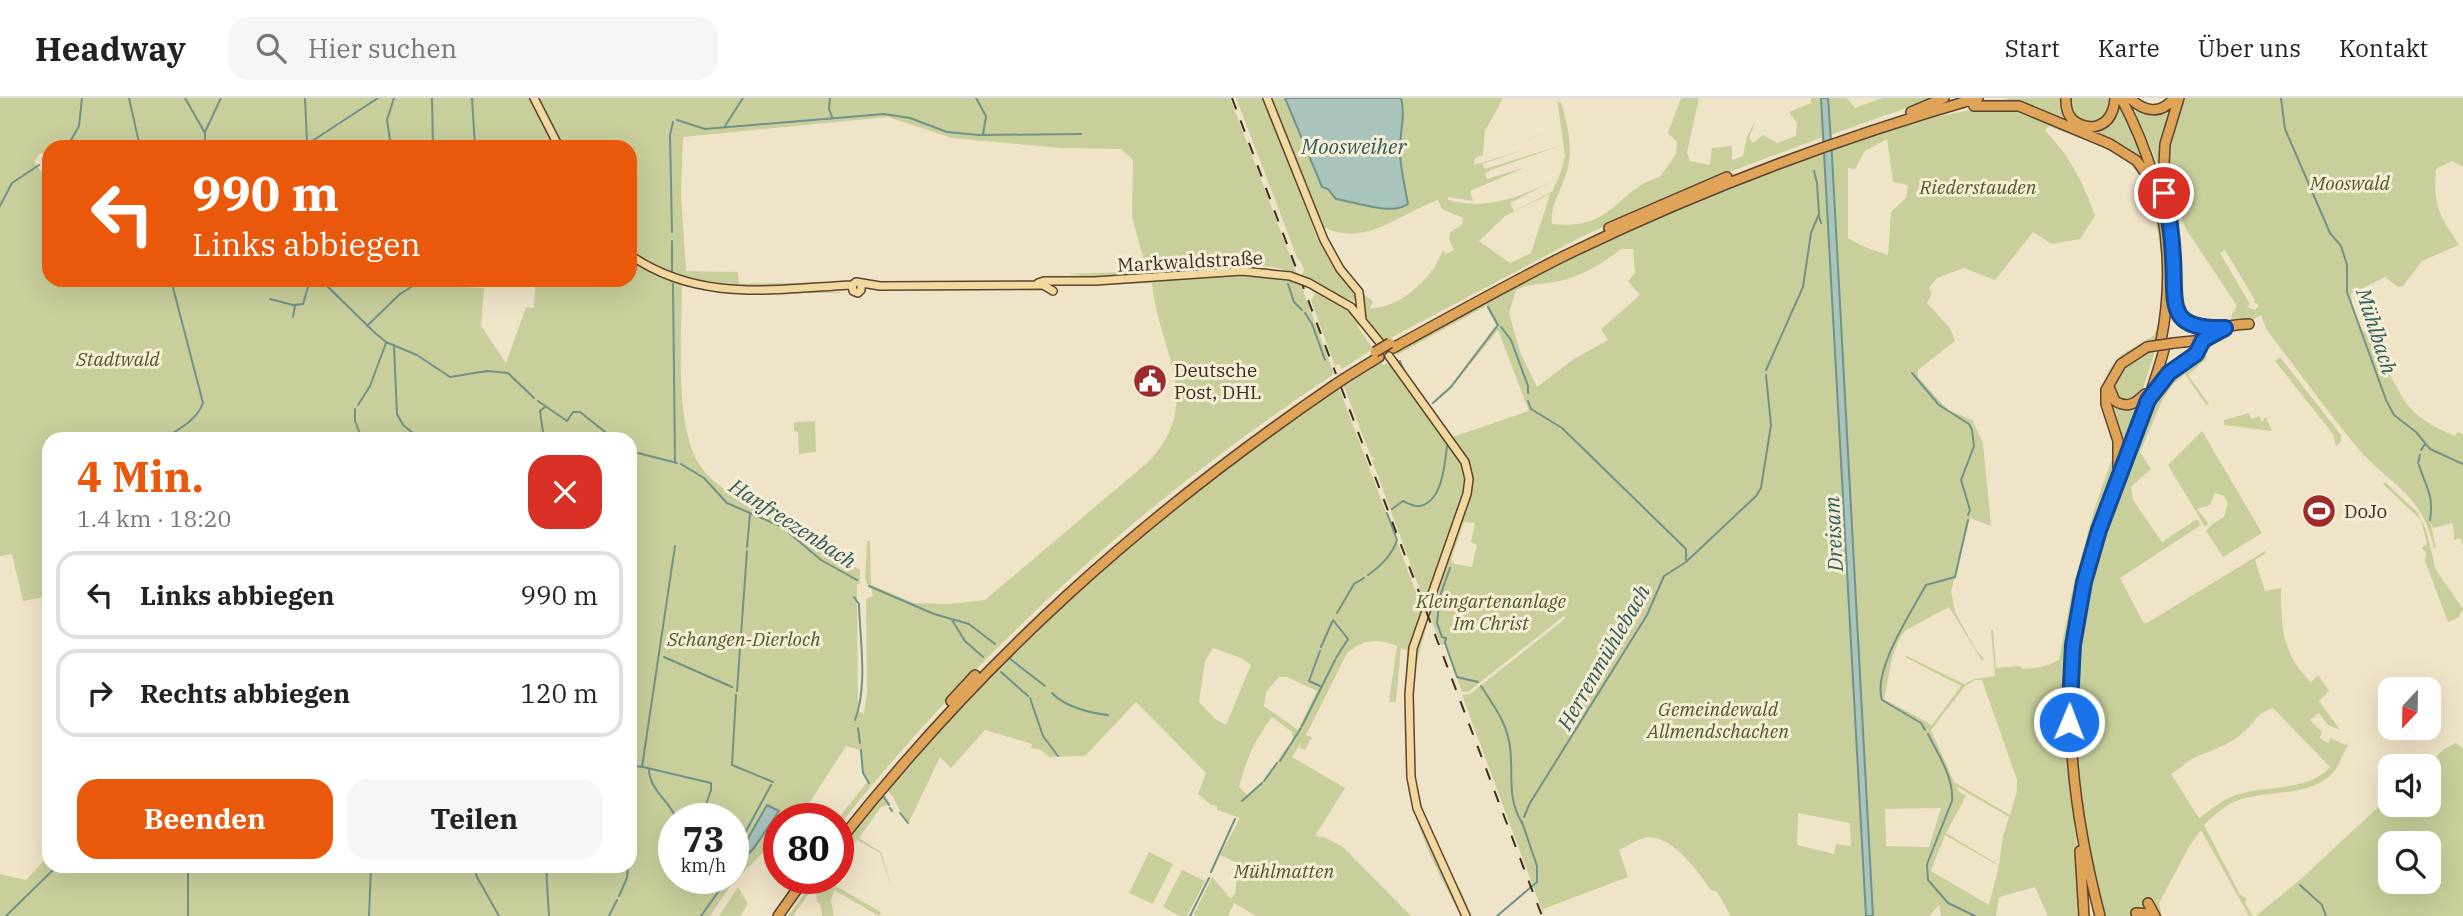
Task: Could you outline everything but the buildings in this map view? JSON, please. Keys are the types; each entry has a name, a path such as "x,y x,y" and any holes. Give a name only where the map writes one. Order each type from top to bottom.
{"highway":[{"path":"1912,115 1944,98"},
{"path":"854,814 963,687 1083,570 1211,465 1344,375 1504,281 1611,227 1724,178 1957,98"},
{"path":"1912,115 2003,98"},
{"path":"2066,98 2066,110 2073,121 2092,127 2108,120 2115,98"},
{"path":"2121,98 2162,191"},
{"path":"2098,916 2072,763 2070,691 2073,645 2084,582 2099,530 2165,344 2174,261 2162,191 2143,129 2128,98"},
{"path":"2128,98 2142,108 2156,110 2176,98"},
{"path":"2162,191 2165,144 2176,98"},
{"path":"1976,102 2018,106 2110,144 2137,161 2162,191"},
{"path":"2164,205 2168,267 2165,344"},
{"path":"2172,297 2179,314 2189,324 2205,329 2245,326"},
{"path":"2118,467 2118,441 2105,398 2110,382 2127,359 2147,347 2203,340 2225,328"},
{"path":"2084,916 2080,851 2066,747 2068,649 2082,572 2118,467 2147,397 2169,373 2196,354 2203,340"},
{"path":"2110,382 2111,394 2120,404 2133,404 2147,397"},
{"path":"854,823 908,757 968,691 1087,575 1205,477 1332,383"},
{"path":"2080,851 2098,916"},
{"path":"778,916 794,894"},
{"path":"785,916 801,894"},
{"path":"2134,915 2153,915 2147,904"}],"main road":[{"path":"534,98 555,140"},
{"path":"1267,98 1320,233 1339,269 1357,288 1362,320"},
{"name":"Markwaldstraße","path":"637,259 661,274 692,285 718,289 1040,284 1044,281 1079,282 1242,271 1290,276 1339,299 1353,310 1385,350 1465,463 1469,479 1463,506 1441,562 1410,664 1409,750 1413,791 1421,823 1466,916"},
{"path":"1066,275 1079,282"},
{"path":"1040,284 1052,291"},
{"path":"1353,310 1360,302"},
{"path":"2134,915 2147,904"}],"green space":[{"path":"0,98 1230,98 1297,274 1272,267 1244,265 1125,276 1069,274 1147,271 1132,217 1133,160 1121,149 1060,148 952,138 888,117 683,137 681,194 686,271 738,272 739,284 849,282 724,287 681,281 682,284 703,289 682,285 681,377 691,447 705,472 728,492 795,532 811,538 830,540 832,553 860,570 860,584 857,584 858,711 864,714 867,692 866,599 873,596 871,586 869,587 865,580 867,541 870,541 871,585 914,603 949,604 985,600 1148,462 1165,440 1174,418 1176,397 1174,375 1152,283 1068,286 1231,274 1263,274 1300,282 1334,374 1196,473 1068,581 1007,638 949,698 854,807 854,803 851,803 867,782 862,769 860,750 846,746 809,803 763,803 763,812 749,836 749,803 658,803 658,894 725,894 710,916 0,916 0,874 26,880 42,863 42,873 637,873 637,432 42,432 42,597 23,601 12,554 0,556"},
{"path":"1236,98 1263,98 1317,238 1333,267 1356,294 1354,302 1301,276 1304,270"},
{"path":"1271,98 1285,98 1322,187 1328,189 1336,199 1408,204 1400,154 1403,112 1401,98 1503,98 1485,131 1483,155 1560,128 1475,158 1474,165 1529,148 1482,164 1485,169 1562,145 1491,170 1485,174 1487,179 1526,167 1470,191 1473,201 1448,197 1448,200 1490,203 1531,191 1557,179 1510,203 1514,211 1552,192 1561,172 1565,156 1557,98 1558,102 1561,102 1569,134 1570,151 1566,174 1553,210 1552,224 1573,224 1590,221 1602,215 1633,190 1660,177 1676,154 1677,142 1668,133 1681,98 1699,98 1687,152 1690,161 1710,165 1712,148 1732,146 1732,160 1743,156 1747,136 1756,120 1749,138 1753,143 1763,135 1777,143 1796,136 1797,123 1789,112 1811,103 1811,98 1821,98 1823,137 1721,175 1583,236 1383,342 1363,312 1363,294 1373,301 1370,308 1382,307 1415,289 1432,270 1443,250 1445,254 1454,250 1449,239 1450,232 1462,225 1463,218 1442,209 1438,200 1366,232 1337,232 1322,226","holes":["1550,194 1531,253 1510,263 1479,241 1505,216"]},
{"path":"1828,98 1847,98 1855,108 1882,98 1935,98 1830,135"},
{"path":"2010,98 2064,98 2067,116 2097,128 2116,98 2134,130 2150,175 2091,133 1994,102"},
{"path":"2068,98 2112,98 2108,116 2092,126 2071,115"},
{"name":"Mooswald","path":"2181,98 2463,98 2463,167 2452,161 2436,169 2435,182 2439,210 2459,245 2422,261 2403,286 2398,287 2385,277 2351,294 2353,310 2363,331 2367,331 2370,336 2382,372 2387,369 2406,402 2430,424 2455,436 2457,432 2463,434 2463,546 2460,538 2454,540 2453,523 2433,528 2430,521 2436,549 2434,548 2421,513 2402,490 2355,445 2266,329 2261,315 2247,323 2236,322 2209,328 2191,323 2179,310 2179,306 2193,321 2216,323 2231,320 2237,306 2186,229 2179,212 2176,212 2179,245 2178,291 2176,239 2166,163","holes":["2225,250 2254,302 2259,305 2255,310 2247,307 2250,304 2220,253"]},
{"path":"2175,100 2160,169 2132,104 2141,110"},
{"name":"Riederstauden","path":"1982,108 2027,111 2132,159 2154,192 2164,245 2164,289 2157,343 2143,347 2106,387 2113,422 2115,466 2081,570 2065,649 2065,751 2083,916 2048,916 2035,887 1999,897 1996,916 1941,916 1939,905 1929,916 1873,916 1831,149 1924,119","holes":["2049,126 2116,155 2135,169 2144,182 2157,225 2160,251 2162,300 2159,321 2153,336 2121,355 2109,370 2103,385 2101,399 2113,435 2113,456 2094,510 2071,596 2059,660 2032,668 1996,668 1993,630 1995,676 1974,679 1964,684 1905,657 1961,686 1932,725 1884,699 1892,658 1900,637 1906,630 1949,607 1982,661 1984,659 1955,612 1951,591 1970,518 1991,526 1983,443 1972,420 1948,410 1918,377 1918,370 1955,341 1950,328 1927,303 1932,293 1929,288 1937,278 1964,268 1995,280 2033,232 2052,244 2080,239 2095,216 2075,170 2045,131","1887,139 1893,182 1908,185 1906,198 1891,212 1888,255 1848,238 1848,168 1855,169 1865,151","1975,680 1982,680 2017,780 2017,791 2010,815 1954,782 1931,730 1965,686","1956,786 2009,817 1999,865 1946,833 1966,796 1958,791","1941,808 1929,847 1886,846 1885,809","1945,835 1999,866 1989,905 1931,871"]},
{"name":"Gemeindewald Allmendschachen","path":"1825,151 1866,916 1731,916 1717,892 1711,890 1682,855 1654,837 1641,839 1619,850 1628,877 1543,909 1544,916 1462,695 1470,694 1566,618 1564,616 1468,692 1462,692 1445,644 1441,645 1428,611 1464,513 1457,511 1424,601 1372,460 1375,458 1371,457 1343,384 1381,360 1383,365 1389,362 1446,439 1529,411 1498,330 1452,387 1432,402 1451,385 1496,325 1486,306 1397,355 1395,351 1551,266 1659,217","holes":["1621,249 1633,249 1635,273 1628,281 1640,295 1601,329 1608,340 1574,359 1537,387 1520,352 1509,313 1516,290 1577,276","1464,522 1475,523 1471,542 1477,545 1472,567 1450,563 1454,563 1451,560","1798,813 1850,823 1851,846 1836,844 1834,854 1797,845"]},
{"path":"1305,284 1354,316 1367,331 1356,324 1373,349 1342,369 1339,364 1335,366 1311,301 1315,294"},
{"path":"720,292 839,292 848,296 840,293"},
{"path":"2233,329 2231,336 2214,344 2205,354 2207,358 2188,375 2209,404 2207,406 2185,374 2173,384 2162,401 2140,452 2151,469 2131,487 2133,500 2162,542 2197,519 2201,525 2120,578 2143,622 2147,623 2265,551 2266,553 2255,560 2265,591 2281,588 2283,627 2289,650 2301,672 2311,682 2318,675 2329,691 2319,701 2340,730 2328,725 2319,713 2310,720 2322,732 2320,738 2328,743 2331,738 2345,745 2349,743 2339,765 2320,783 2298,790 2239,800 2224,807 2204,825 2240,895 2247,898 2245,903 2253,916 2249,916 2201,830 2159,903 2162,916 2101,916 2074,775 2073,658 2092,561 2160,386 2204,343","holes":["2273,708 2330,767 2310,781 2231,797 2199,818 2171,774 2194,758 2233,740 2260,715"]},
{"path":"2156,348 2142,392 2134,402 2118,401 2112,381 2128,360"},
{"path":"2280,357 2341,435 2341,442 2336,446 2333,434 2275,361"},
{"name":"Mühlmatten","path":"1339,388 1422,608 1421,617 1428,620 1413,677 1414,771 1422,811 1472,916 1462,916 1455,904 1415,815 1405,746 1407,650 1401,648 1396,702 1389,702 1397,646 1383,642 1371,641 1347,653 1306,735 1312,737 1305,750 1300,748 1301,743 1292,757 1345,788 1315,836 1324,837 1343,847 1411,916 1256,916 1234,903 1228,916 1193,916 1212,877 1231,899 1235,893 1239,864 1220,855 1240,818 1217,810 1217,806 1211,805 1198,794 1206,773 1136,702 1085,756 1049,757 1041,750 1031,748 1032,744 985,730 951,768 940,757 909,822 905,820 886,789 906,764 1028,637 1184,498","holes":["1213,648 1241,658 1251,665 1226,725 1215,719 1199,702 1205,661","1279,677 1287,677 1317,691 1298,730 1264,706 1266,692","1272,717 1292,732 1293,739 1262,782 1247,795 1239,787 1251,750"]},
{"path":"2108,390 2116,403 2142,399 2119,457 2109,408"},
{"path":"2249,413 2251,419 2260,416 2261,422 2266,417 2272,431 2224,425 2224,420"},
{"path":"815,421 816,452 799,454 798,432 794,431 794,422"},
{"path":"2202,431 2262,533 2223,557 2206,531 2224,517 2228,503 2224,496 2215,493 2210,505 2197,509 2208,523 2205,527 2168,465"},
{"path":"2385,482 2418,513 2426,530 2436,570 2463,609 2458,618 2448,622 2425,561 2426,553 2422,548 2427,544 2421,520 2383,484"},
{"path":"2456,743 2463,749 2463,916 2256,916 2302,878 2378,807 2378,817 2441,817 2441,754 2439,754"},
{"path":"883,793 891,804 881,807 859,838 881,852 893,892 880,853 857,840 854,844 854,830"},
{"path":"763,833 763,852 749,867 749,854"},
{"path":"1149,852 1173,864 1153,904 1129,893"},
{"path":"1182,870 1205,881 1187,916 1180,916 1163,907"},
{"path":"733,894 742,894 748,904 740,916 719,916"},
{"path":"804,894 808,894 793,916 788,916"},
{"path":"816,894 833,894 831,901 834,916 822,916 820,903 817,903"},
{"path":"841,894 850,894 881,912 879,916"}],"water":[{"name":"Moosweiher","path":"1285,98 1401,98 1403,112 1400,154 1408,204 1392,209 1373,207 1336,199 1328,189 1322,187"},
{"name":"Dreisam","path":"1821,98 1828,98 1832,156 1873,916 1866,916"},
{"path":"763,812 763,835 749,853 749,836"}],"waterway":[{"path":"71,140 79,126 82,98"},
{"path":"129,98 138,140"},
{"name":"Hanfreezenbach","path":"185,98 205,133 205,140"},
{"path":"205,132 221,98"},
{"path":"305,98 307,140"},
{"path":"314,140 378,98"},
{"path":"390,140 387,120 394,98"},
{"path":"432,98 433,140"},
{"path":"472,98 475,140"},
{"path":"725,126 743,98"},
{"path":"830,98 829,109 832,117"},
{"path":"976,98 986,116 983,135"},
{"name":"Mühlbach","path":"2281,98 2285,129 2330,233 2341,246 2347,265 2347,292 2386,400 2394,415 2416,432 2430,449 2463,464"},
{"path":"677,120 705,129 884,114 910,118 947,132 979,135 1081,134"},
{"path":"672,232 670,135 673,122"},
{"path":"0,206 12,183 39,165"},
{"name":"Herrenmühlebach","path":"1766,370 1803,287 1811,233 1819,214 1814,171"},
{"name":"Herrenmühlebach","path":"1819,216 1821,223"},
{"path":"672,241 672,271"},
{"path":"673,284 675,462"},
{"path":"1288,284 1294,302 1302,310"},
{"path":"173,287 203,403 192,419 174,432"},
{"path":"270,299 293,305 303,304 308,287"},
{"name":"Hanfreezenbach","path":"328,287 386,342 417,355 450,377 487,371 508,373 534,398"},
{"path":"367,326 411,287"},
{"path":"293,317 295,306"},
{"path":"1433,403 1451,387 1498,325 1488,307"},
{"path":"1305,313 1312,324 1325,360"},
{"path":"1501,327 1511,340 1528,386 1528,393"},
{"path":"358,405 370,386 386,343"},
{"path":"394,346 397,414 403,425 412,432"},
{"path":"1400,361 1404,371"},
{"path":"1912,373 1939,405 1969,424 1972,430 1974,446 1961,480 1970,510 1968,515"},
{"name":"Herrenmühlebach","path":"1524,817 1530,803 1647,615 1664,576 1686,562 1756,496 1761,488 1771,425 1766,375"},
{"name":"Hanfreezenbach","path":"538,401 567,421 573,412 580,412 605,432"},
{"path":"1528,401 1531,409 1562,428 1686,549 1686,560"},
{"path":"543,432 540,411 545,407"},
{"path":"355,409 355,421 359,432"},
{"path":"1432,410 1448,433"},
{"path":"2421,450 2425,444"},
{"path":"1392,509 1403,501 1419,506 1433,498 1441,482 1447,446"},
{"name":"Hanfreezenbach","path":"637,453 677,463"},
{"path":"2418,463 2420,455"},
{"name":"Hanfreezenbach","path":"681,464 704,478 727,503 782,527 821,560 857,580"},
{"path":"2419,465 2430,497 2430,520"},
{"path":"1368,575 1386,560 1397,540 1387,513"},
{"path":"747,547 750,514"},
{"path":"1925,730 1921,723 1882,700 1880,688 1883,673 1895,641 1926,585 1955,577 1968,520"},
{"path":"637,766 642,767 675,546"},
{"path":"737,691 747,551"},
{"path":"1450,568 1440,596 1437,623 1442,637 1446,638 1445,643 1457,677 1478,682"},
{"path":"1337,613 1354,584 1364,578"},
{"name":"Hanfreezenbach","path":"869,586 934,614 969,624 995,644"},
{"path":"854,597 859,604 862,663 861,692 855,720"},
{"path":"952,620 965,641 983,657"},
{"path":"1333,620 1348,639 1336,658"},
{"path":"1321,647 1332,622"},
{"path":"1320,651 1309,681 1320,686"},
{"path":"664,657 732,687"},
{"name":"Hanfreezenbach","path":"1009,658 1045,686"},
{"path":"1302,726 1335,660"},
{"path":"1001,672 1028,696"},
{"path":"1481,686 1498,712 1507,733 1514,802 1522,823"},
{"name":"Hanfreezenbach","path":"1052,693 1071,706 1108,715"},
{"path":"736,695 732,765 773,782"},
{"path":"1030,698 1043,736 1058,756"},
{"path":"858,728 860,743"},
{"path":"1280,761 1301,728"},
{"path":"1928,734 1941,758 1952,792 1952,801 1927,864 1928,880 1948,903 1975,916"},
{"path":"861,750 863,773 869,783"},
{"path":"1264,781 1277,763"},
{"path":"643,767 711,783 707,803"},
{"path":"649,769 652,783 666,803"},
{"path":"1242,801 1262,783"},
{"path":"749,826 771,785"},
{"path":"883,796 889,805"},
{"path":"900,813 908,823"},
{"path":"1211,872 1235,819"},
{"name":"Herrenmühlebach","path":"1497,916 1537,882 1537,866 1522,822"},
{"path":"6,916 50,873"},
{"path":"188,873 188,916"},
{"path":"369,916 371,873"},
{"path":"476,873 499,916"},
{"path":"546,873 549,916"},
{"path":"619,896 627,873"},
{"path":"1190,916 1209,878"},
{"path":"2300,885 2322,905 2326,916"},
{"path":"701,916 717,894"},
{"path":"609,916 617,900"}],"railway":[{"path":"1232,98 1336,374"},
{"path":"1341,387 1542,916"}],"place":[{"name":"Deutsche Post, DHL","path":"1150,381"},
{"name":"DoJo","path":"2319,511"}],"route":[{"path":"2069,722 2073,645 2084,582 2099,530 2148,400 2176,366 2199,351 2203,340 2225,328 2195,327 2177,311 2172,297 2173,247 2164,193"}],"park label":[{"name":"Stadtwald","path":"118,359"},
{"name":"Kleingartenanlage Im Christ","path":"1491,612"},
{"name":"Schangen-Dierloch","path":"744,639"}]}
